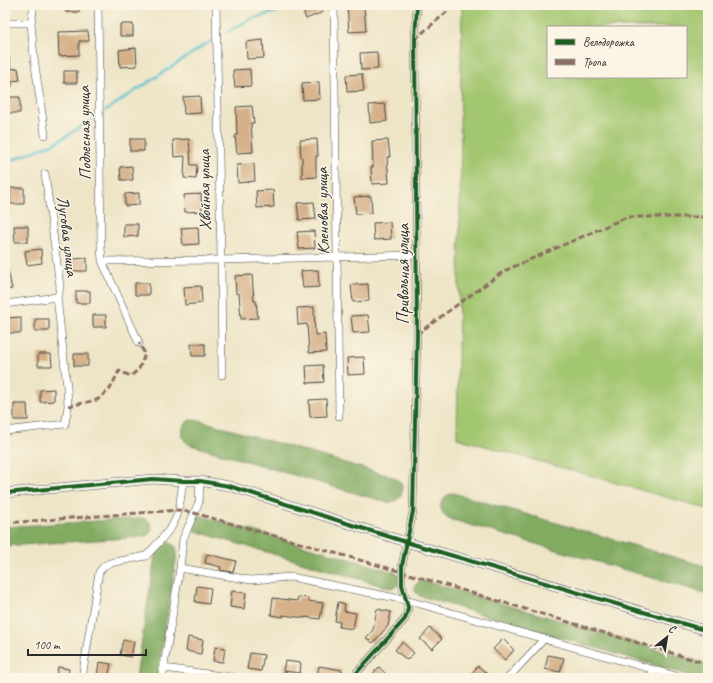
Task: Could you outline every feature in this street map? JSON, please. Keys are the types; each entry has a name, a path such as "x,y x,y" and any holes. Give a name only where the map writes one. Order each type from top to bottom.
{"street":[{"path":"33,5 31,23 34,58 45,135"},
{"name":"Подлесная улица","path":"98,5 102,261"},
{"name":"Хвойная улица","path":"216,5 222,375"},
{"name":"Кленовая улица","path":"334,5 339,416"},
{"name":"Привольная улица","path":"352,678 405,619 408,607 402,585 402,566 413,511 417,334 415,39 417,5"},
{"path":"5,23 31,23"},
{"name":"Луговая улица","path":"5,304 57,297 59,293 60,286 45,174"},
{"path":"139,343 102,261 221,260 416,255"},
{"path":"5,431 65,424 68,406 67,387 57,297"},
{"path":"5,493 153,479 200,481 229,486 406,542 708,631"},
{"path":"82,678 99,572 110,562 146,556 160,541 172,526 176,518 179,510 183,481"},
{"path":"162,678 180,568 183,539 198,502 200,481"},
{"path":"180,568 251,580 291,577 406,600 684,678"},
{"path":"508,678 544,639"},
{"path":"164,668 236,678"},
{"path":"648,678 655,670"}],"green space":[{"path":"462,5 708,5 708,509 457,438"},
{"path":"190,420 198,420 393,477 401,484 402,493 397,500 386,502 191,445 184,440 182,433 184,426"},
{"path":"453,493 708,567 708,594 450,519 443,512 441,504 445,497"},
{"path":"198,516 394,572 399,575 399,584 390,588 198,532 194,529 192,524 195,517"},
{"path":"142,518 149,521 152,527 150,533 143,537 5,546 5,527"},
{"path":"165,542 174,545 177,553 157,678 136,678 156,550 161,543"},
{"path":"420,581 425,581 708,664 708,678 698,678 420,596 415,591 415,586"}],"building":[{"path":"65,5 79,5 79,12 66,12"},
{"path":"320,5 323,12 306,19 303,11"},
{"path":"347,5 364,5 366,31 349,32"},
{"path":"120,24 133,24 133,36 120,36"},
{"path":"88,31 89,41 79,41 79,55 59,56 58,32"},
{"path":"263,40 264,58 247,59 246,42"},
{"path":"136,48 137,66 120,67 119,50"},
{"path":"377,52 378,69 361,70 360,53"},
{"path":"5,57 9,57 11,69 18,68 20,80 12,81 12,86 7,87 5,72"},
{"path":"250,69 251,86 235,87 233,70"},
{"path":"64,71 77,71 77,83 64,83"},
{"path":"362,74 364,91 347,92 346,75"},
{"path":"319,82 320,99 303,100 302,83"},
{"path":"200,96 201,113 184,114 183,97"},
{"path":"6,97 20,97 20,113 6,113"},
{"path":"385,104 387,121 370,123 369,105"},
{"path":"252,106 254,123 251,123 253,152 237,153 235,136 237,135 236,107"},
{"path":"130,139 144,139 144,151 130,151"},
{"path":"189,139 191,165 197,165 196,179 184,178 185,156 174,157 173,140"},
{"path":"317,139 318,156 316,156 316,177 302,178 300,140"},
{"path":"388,140 390,157 387,157 389,183 372,184 372,141"},
{"path":"254,164 255,181 238,183 237,165"},
{"path":"132,166 133,180 121,180 120,167"},
{"path":"10,188 24,188 24,204 10,204"},
{"path":"273,190 274,207 257,208 256,191"},
{"path":"139,193 139,205 125,206 125,194"},
{"path":"201,194 202,211 185,212 184,195"},
{"path":"371,196 372,213 356,214 354,197"},
{"path":"314,202 316,219 299,220 297,203"},
{"path":"390,222 391,239 374,240 373,223"},
{"path":"124,224 138,224 138,236 124,237"},
{"path":"14,226 28,226 28,242 15,242"},
{"path":"198,227 199,244 183,245 181,228"},
{"path":"314,231 315,248 299,249 297,232"},
{"path":"41,249 42,263 27,265 25,251"},
{"path":"87,258 87,271 73,271 73,259"},
{"path":"5,270 8,270 12,289 5,290"},
{"path":"318,270 319,287 303,288 301,271"},
{"path":"252,275 254,301 256,301 258,318 241,319 239,293 236,294 235,276"},
{"path":"135,283 149,283 149,295 135,295"},
{"path":"368,284 369,301 353,302 351,285"},
{"path":"201,286 202,303 185,305 184,287"},
{"path":"76,291 90,291 90,303 76,303"},
{"path":"314,307 315,335 325,334 326,352 309,353 307,324 298,325 297,308"},
{"path":"93,315 106,315 106,327 93,327"},
{"path":"368,315 370,332 353,333 351,316"},
{"path":"21,317 21,333 7,333 7,318"},
{"path":"35,319 49,319 49,331 35,331"},
{"path":"191,344 205,344 205,356 192,356"},
{"path":"38,354 51,354 52,366 38,366"},
{"path":"74,354 88,354 88,366 74,366"},
{"path":"364,357 365,374 348,375 347,358"},
{"path":"323,365 324,382 307,383 306,366"},
{"path":"54,389 54,401 40,402 40,390"},
{"path":"326,399 327,416 310,417 309,400"},
{"path":"14,404 27,404 28,420 14,420"},
{"path":"207,554 236,561 233,572 220,570 221,567 205,563"},
{"path":"197,586 211,588 209,604 195,602"},
{"path":"232,591 246,593 244,609 230,607"},
{"path":"298,597 308,598 308,601 323,603 320,619 271,615 273,598 297,601"},
{"path":"338,602 345,604 344,611 356,613 353,629 339,627 340,622 335,621"},
{"path":"377,609 391,612 388,626 373,643 366,638 373,630"},
{"path":"430,628 442,639 432,649 420,639"},
{"path":"188,637 203,640 201,654 186,651"},
{"path":"503,639 514,650 505,660 493,649"},
{"path":"123,640 134,642 131,657 120,655"},
{"path":"402,642 414,653 407,660 395,650"},
{"path":"215,647 225,648 223,662 213,661"},
{"path":"250,653 264,655 261,671 247,669"},
{"path":"548,655 564,658 560,672 545,669"},
{"path":"285,661 301,663 300,673 283,671"},
{"path":"99,662 111,664 108,678 97,676"},
{"path":"319,666 342,670 340,678 317,676"},
{"path":"478,666 492,678 467,678"},
{"path":"58,667 69,669 68,678 56,678"},
{"path":"379,667 390,678 369,678"}],"waterway":[{"path":"227,32 251,19 282,10 292,5"},
{"path":"105,111 215,39"},
{"path":"5,163 57,142 93,119"}],"marked path":[{"path":"415,39 455,5"},
{"path":"417,334 504,271 627,217 708,217"},
{"path":"68,406 97,400 110,389 119,371 131,376 139,369 145,354 139,343"},
{"path":"5,523 179,510 194,513 402,572 708,664"}],"cycle path":[{"path":"352,678 405,619 408,607 402,585 402,566 413,511 417,334 415,39 417,5"},
{"path":"5,493 153,479 200,481 229,486 406,542 708,631"}]}
